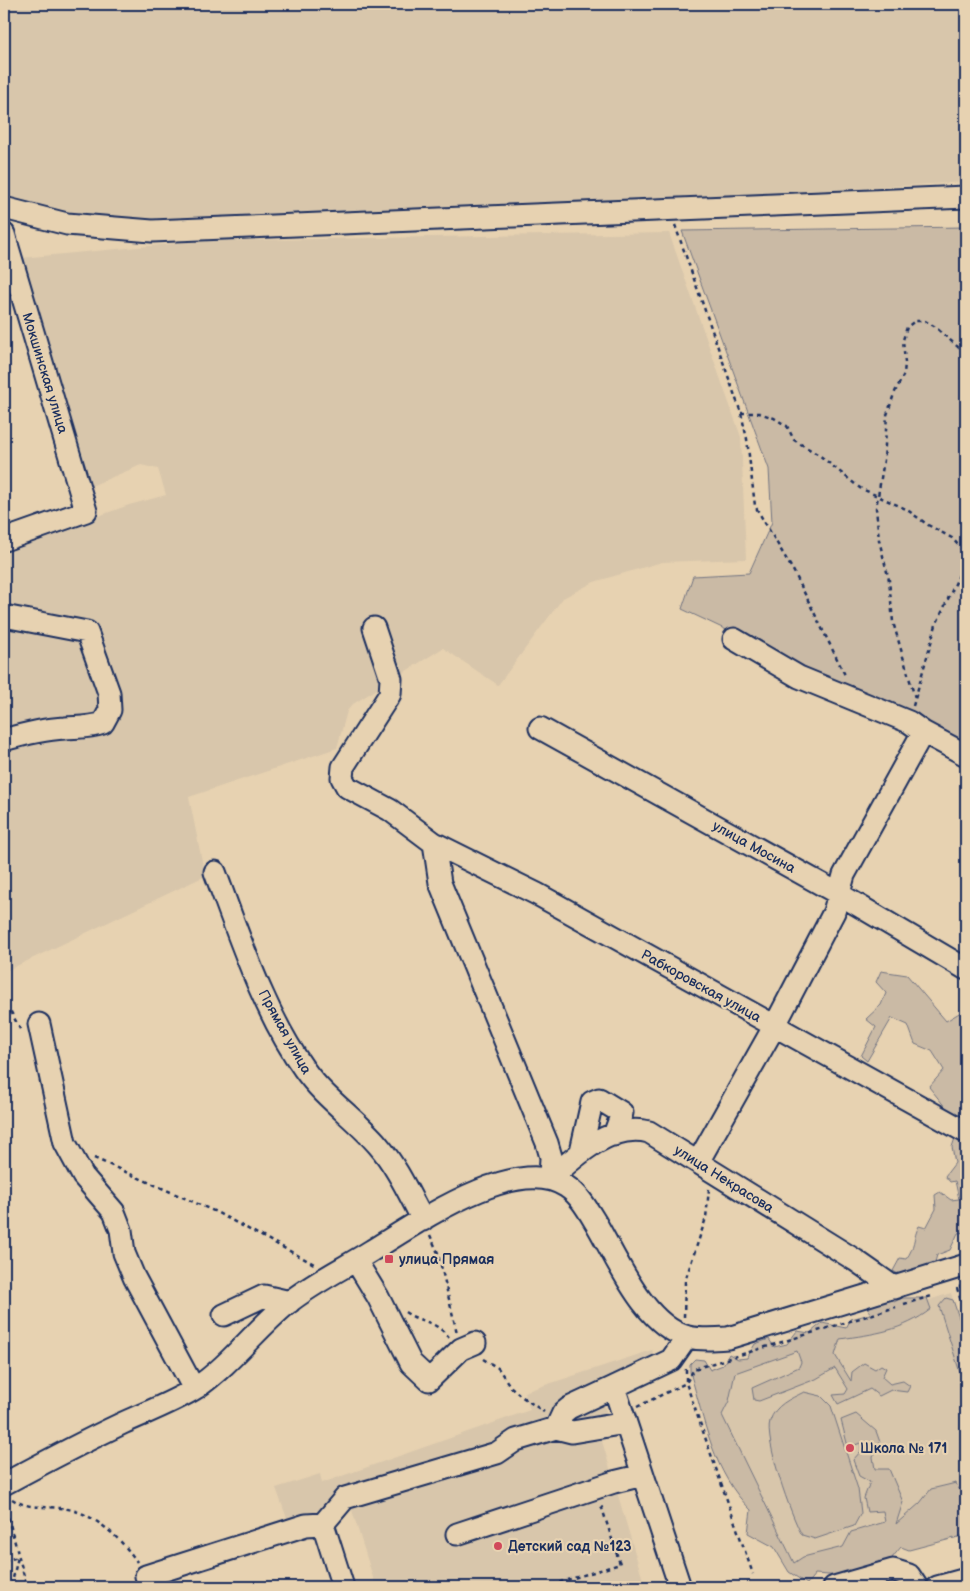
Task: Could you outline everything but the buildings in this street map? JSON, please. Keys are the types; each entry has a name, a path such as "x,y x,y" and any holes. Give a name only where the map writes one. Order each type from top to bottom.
{"street":[{"path":"4,208 68,224 152,231 966,197"},
{"name":"Мокшинская улица","path":"4,234 86,511 4,540"},
{"path":"4,616 87,632 109,693 110,710 103,723 87,728 65,728 30,732 4,740"},
{"name":"Рабкоровская улица","path":"374,628 392,679 390,694 343,767 342,778 347,787 390,810 434,843 537,894 966,1132"},
{"path":"734,639 799,676 916,727 966,755"},
{"path":"702,1166 834,912 844,875 916,727"},
{"name":"улица Мосина","path":"540,728 839,894 966,969"},
{"path":"434,843 440,883 547,1143 550,1157 550,1179"},
{"name":"Прямая улица","path":"215,872 260,988 302,1067 314,1084 377,1144 393,1163 423,1220"},
{"path":"39,1024 65,1143 83,1176 114,1212 121,1230 124,1253 134,1277 194,1389"},
{"path":"580,1151 592,1102 599,1099 622,1113 614,1135"},
{"name":"улица Некрасова","path":"550,1179 580,1151 614,1135 638,1129 649,1132 855,1260 895,1288"},
{"path":"5,1489 194,1389 223,1367 262,1326 290,1302 423,1220 468,1195 499,1184 524,1178 550,1179 567,1187 587,1208 652,1315 669,1328 687,1337 709,1340 728,1338 966,1265"},
{"path":"356,1261 378,1297 411,1363 429,1380 468,1346"},
{"path":"224,1315 264,1296 290,1302"},
{"path":"556,1428 563,1413 569,1408 672,1360 687,1337"},
{"path":"614,1387 680,1587"},
{"path":"146,1576 306,1525 323,1524 345,1498 497,1453 516,1440 556,1428 572,1432 624,1418"},
{"path":"457,1534 596,1488 643,1475"},
{"path":"323,1524 343,1587"},
{"path":"834,1587 892,1570 909,1576 917,1587"},
{"path":"936,1587 966,1578"}],"path":[{"path":"669,210 741,413 747,439 755,506 794,572 847,678"},
{"path":"916,727 915,698 893,622 889,580 879,540 876,496 884,460 887,416 894,394 904,374 906,363 903,340 908,327 915,321 925,321 934,326 966,354"},
{"path":"741,413 759,413 774,418 787,426 794,440 819,454 860,488 906,509 928,525 952,538 966,554"},
{"path":"915,698 936,625 966,560"},
{"path":"4,1008 10,1010"},
{"path":"93,1157 247,1227 306,1258 331,1276"},
{"path":"687,1337 683,1306 685,1281 706,1218 702,1166"},
{"path":"423,1220 438,1252 468,1346"},
{"path":"949,1290 966,1285"},
{"path":"956,1288 966,1317"},
{"path":"624,1418 686,1383 694,1369 934,1295"},
{"path":"378,1297 414,1318 426,1319 436,1324 468,1346"},
{"path":"686,1367 686,1383 753,1574"},
{"path":"544,1587 620,1564 596,1488"},
{"path":"5,1489 22,1505 61,1508 85,1514 130,1551 146,1576"},
{"path":"4,1501 18,1557 28,1587"},
{"path":"4,1561 18,1557"},
{"path":"11,1587 18,1557"}],"shaded area":[{"path":"4,4 966,4 966,182 618,203 142,224 52,211 4,197"},
{"path":"966,227 966,743 682,609 693,576 749,573 772,522 769,469 682,231"},
{"path":"669,233 741,437 746,559 662,562 594,582 563,598 498,685 443,648 353,704 347,711 337,748 189,797 205,876 4,972 4,550 129,505 166,495 158,469 141,465 91,486 21,258 202,241"},
{"path":"881,971 907,975 946,1021 966,1009 966,1125 937,1109 946,1108 929,1087 944,1070 932,1051 915,1044 908,1025 892,1018 867,1061 861,1056 876,1027 866,1019 881,1005 886,993 876,982"},
{"path":"966,986 966,1009 964,999"},
{"path":"966,1132 966,1232 958,1233 950,1250 937,1255 933,1269 907,1279 893,1271 900,1258 906,1259 909,1255 919,1226 926,1228 936,1209 935,1195 940,1192 951,1200 959,1199 955,1181 950,1182 945,1176 955,1163 952,1147 955,1138"},
{"name":"Школа № 171","path":"951,1293 966,1341 966,1523 795,1573 696,1373"},
{"path":"889,1296 894,1302 902,1298 927,1298 931,1309 899,1327 840,1339 835,1355 851,1381 852,1372 864,1363 875,1369 881,1365 886,1368 882,1377 890,1384 903,1381 910,1386 907,1392 891,1390 879,1396 870,1389 838,1404 833,1395 845,1394 848,1389 835,1368 816,1379 759,1401 754,1400 752,1388 799,1367 801,1362 797,1351 735,1373 729,1401 722,1415 794,1563 803,1557 843,1547 851,1532 885,1522 883,1511 867,1512 864,1498 870,1482 859,1476 853,1460 861,1451 861,1443 848,1447 841,1420 856,1414 876,1431 881,1445 873,1457 875,1469 889,1469 903,1502 896,1524 920,1503 931,1489 956,1483 959,1490 966,1489 966,1535 909,1550 901,1547 887,1564 842,1576 815,1574 807,1584 789,1572 774,1547 748,1533 751,1510 738,1495 719,1463 706,1428 690,1372 690,1364 695,1359 704,1360 710,1370 723,1365 729,1354 738,1359 747,1358 755,1344 769,1339 774,1347 787,1344 797,1331 810,1333 822,1323 846,1328 851,1319 870,1314 866,1302"},
{"path":"946,1298 953,1300 966,1339 966,1392 939,1306"},
{"name":"Детский сад №123","path":"652,1350 661,1372 601,1398 612,1426 599,1431 645,1587 376,1587 350,1504 289,1524 276,1488 320,1474 322,1483 530,1410 524,1392"},
{"path":"804,1392 821,1396 831,1406 858,1489 861,1513 854,1526 815,1539 802,1535 797,1525 785,1496 769,1431 770,1421 775,1411 793,1397"}],"place":[{"name":"улица Прямая","path":"389,1259"},
{"name":"Школа № 171","path":"850,1448"},
{"name":"Детский сад №123","path":"498,1546"}]}
